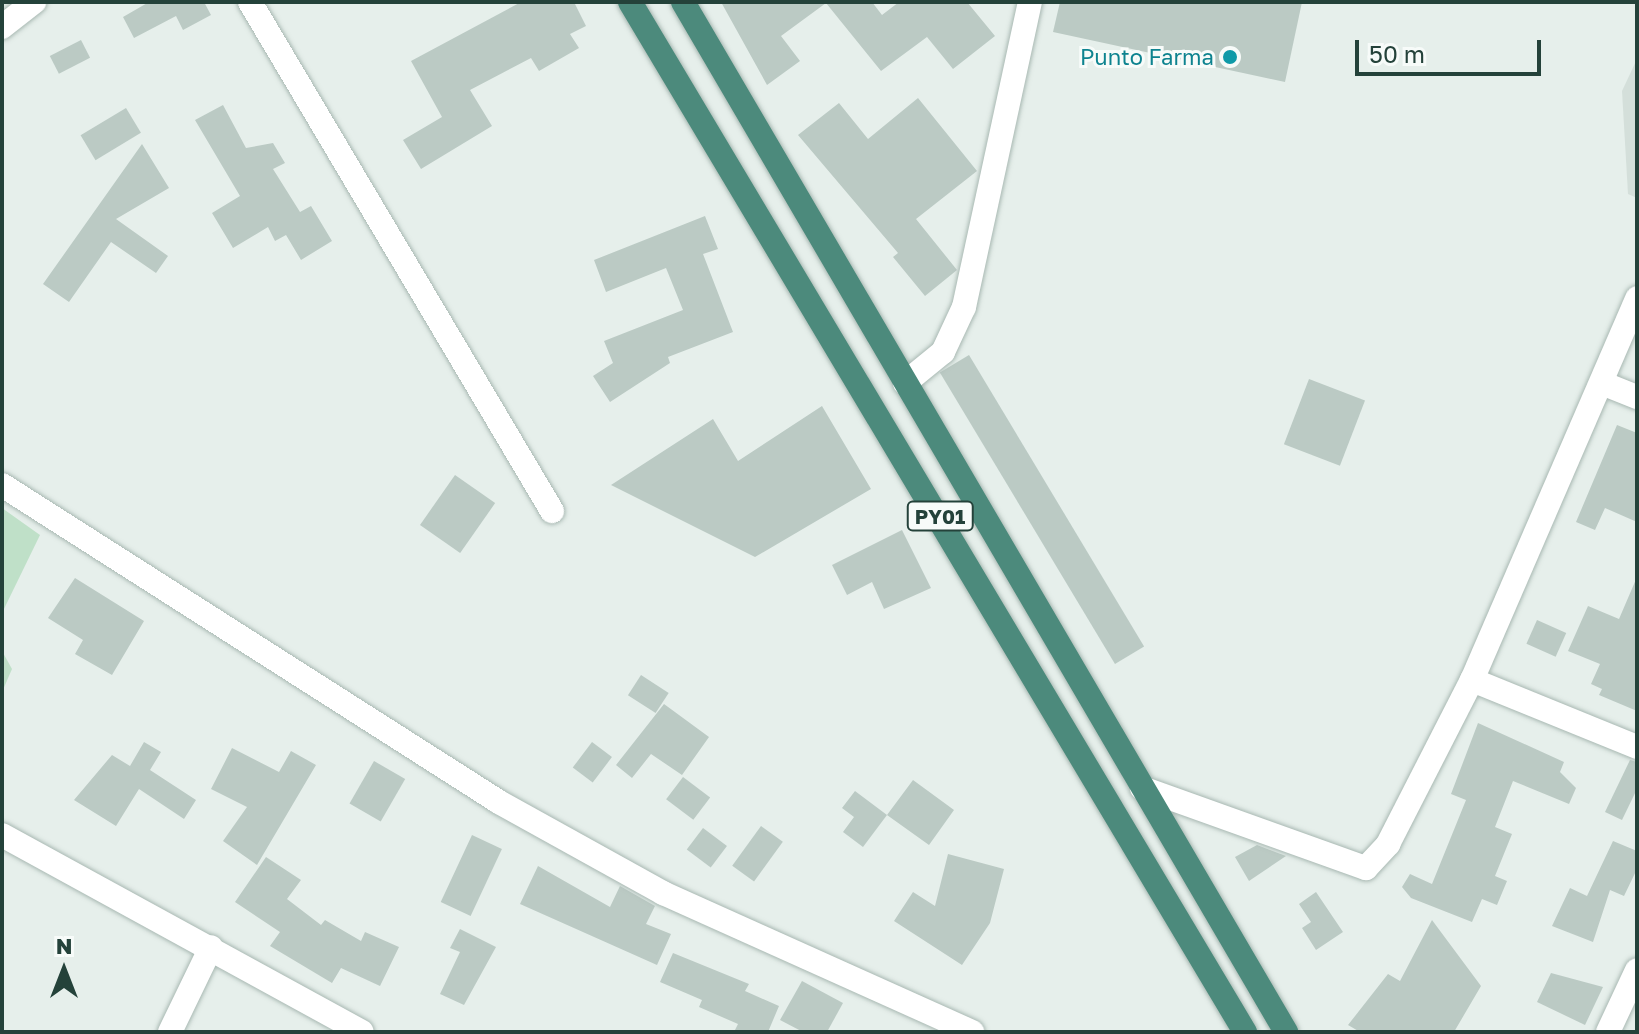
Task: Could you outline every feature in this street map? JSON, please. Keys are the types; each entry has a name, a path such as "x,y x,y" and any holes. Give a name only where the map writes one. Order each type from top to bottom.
{"highway":[{"name":"PY01","path":"630,2 1245,1032"},
{"name":"PY01","path":"683,2 1286,1032"}],"street":[{"path":"2,27 34,2"},
{"path":"250,2 552,511"},
{"path":"905,383 943,352 964,307 1027,13 1011,2"},
{"path":"1142,788 1366,868 1388,844 1472,680 1637,298"},
{"path":"1602,383 1637,397"},
{"path":"2,485 371,726 513,809 663,893 972,1032"},
{"path":"1472,680 1637,747"},
{"path":"2,835 362,1032"},
{"path":"170,1032 211,947"},
{"path":"1608,1032 1637,970"}],"shaded area":[{"path":"1637,59 1637,198 1628,194 1622,91"}],"green space":[{"path":"2,508 40,535 2,613"},
{"path":"2,651 12,669 2,692"}],"building":[{"path":"149,2 204,2 211,15 183,30 176,16 134,38 123,17"},
{"path":"521,2 574,2 586,26 570,34 579,48 539,71 531,58 470,90 492,126 421,169 403,140 442,117 411,61"},
{"path":"721,2 872,2 882,15 899,2 967,2 995,36 953,69 927,37 881,71 826,3 781,36 800,61 767,85"},
{"name":"Punto Farma","path":"1060,2 1302,2 1285,82 1053,32"},
{"path":"81,40 90,58 59,74 50,56"},
{"path":"918,98 977,171 916,219 957,270 925,296 893,257 898,253 798,135 839,103 868,139"},
{"path":"223,105 246,148 273,143 285,163 273,169 300,212 311,206 332,241 301,260 286,235 275,241 268,227 233,248 212,213 240,196 195,120"},
{"path":"126,108 141,133 96,160 81,135"},
{"path":"142,144 169,188 116,219 168,256 156,273 111,242 69,302 43,284"},
{"path":"705,216 718,249 703,254 733,332 668,357 670,363 610,402 593,376 613,363 604,341 683,310 666,268 606,292 594,260"},
{"path":"969,355 1144,646 1115,664 940,373"},
{"path":"1309,379 1365,401 1340,466 1284,444"},
{"path":"822,406 871,489 755,557 611,485 713,419 738,461"},
{"path":"1617,425 1637,433 1637,522 1605,508 1595,530 1576,522"},
{"path":"455,475 495,503 460,553 420,525"},
{"path":"902,530 931,588 884,609 872,582 847,595 832,565"},
{"path":"1637,577 1637,711 1599,695 1602,689 1591,684 1600,664 1568,651 1588,606 1619,619"},
{"path":"75,578 144,621 112,675 75,654 83,640 48,618"},
{"path":"1537,620 1566,633 1556,657 1526,644"},
{"path":"641,675 669,693 656,713 628,695"},
{"path":"664,704 709,737 682,775 651,754 632,778 616,765"},
{"path":"1478,723 1564,762 1560,772 1576,788 1569,804 1513,781 1495,827 1512,834 1495,876 1507,881 1497,905 1482,899 1472,922 1411,898 1402,887 1410,874 1432,884 1466,800 1451,794"},
{"path":"144,742 161,752 150,770 196,800 184,819 139,789 116,826 74,800 112,755 130,766"},
{"path":"592,742 612,757 593,783 573,768"},
{"path":"232,748 279,772 291,751 316,765 257,865 223,841 247,807 211,789"},
{"path":"1630,760 1637,762 1637,789 1622,820 1605,812"},
{"path":"374,761 405,779 381,821 350,803"},
{"path":"683,777 710,797 693,820 666,799"},
{"path":"913,780 954,810 929,845 887,815"},
{"path":"855,791 887,815 863,847 843,832 854,817 842,808"},
{"path":"761,826 783,842 754,882 732,866"},
{"path":"703,828 727,846 711,868 687,850"},
{"path":"472,835 502,849 471,916 441,902"},
{"path":"1613,841 1637,851 1637,869 1624,896 1610,890 1593,942 1552,926 1570,888 1587,896"},
{"path":"1257,845 1286,856 1249,881 1235,857"},
{"path":"948,854 1004,869 990,923 962,965 894,921 913,892 935,906"},
{"path":"266,857 301,880 287,899 321,925 325,920 361,941 365,932 399,947 380,986 341,968 332,983 270,946 280,932 235,902"},
{"path":"538,866 610,907 620,886 655,906 646,924 671,934 657,965 520,904"},
{"path":"1316,892 1343,932 1316,950 1302,928 1311,922 1299,904"},
{"path":"1432,920 1481,986 1454,1032 1360,1032 1348,1025 1388,974 1400,981"},
{"path":"460,929 496,947 464,1005 440,994 460,952 450,948"},
{"path":"673,953 749,984 745,991 779,1006 768,1032 734,1032 738,1024 699,1007 702,1000 660,982"},
{"path":"1551,973 1603,987 1585,1025 1537,1002"},
{"path":"802,981 843,1003 827,1032 803,1032 780,1020"}],"place":[{"name":"Punto Farma","path":"1230,57"}]}
